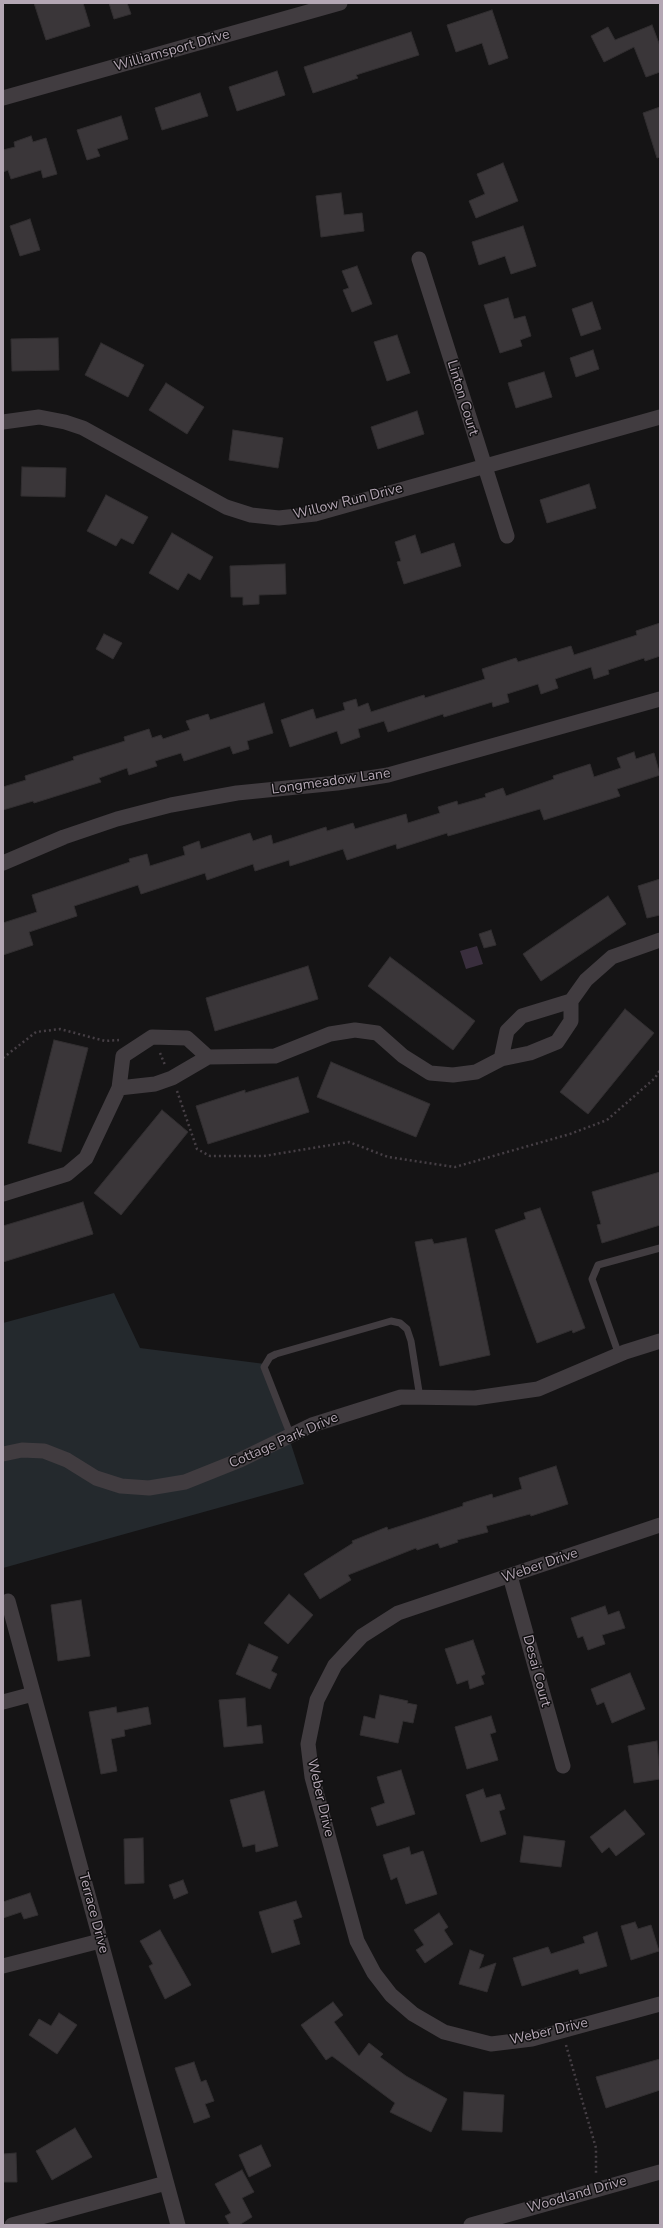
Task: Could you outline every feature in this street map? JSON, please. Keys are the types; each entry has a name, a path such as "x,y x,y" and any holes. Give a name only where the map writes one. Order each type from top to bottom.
{"street":[{"name":"Williamsport Drive","path":"3,98 340,3"},
{"name":"Linton Court","path":"419,259 507,536"},
{"name":"Willow Run Drive","path":"3,422 39,417 65,422 83,428 226,507 264,517 297,517 315,514 660,417"},
{"name":"Longmeadow Lane","path":"3,863 64,837 117,819 171,805 237,793 337,784 388,775 660,699"},
{"path":"119,1088 155,1084 172,1078 208,1057 275,1056 330,1034 355,1030 377,1033 403,1056 430,1073 453,1075 476,1072 501,1059 530,1053 557,1042 571,1021 571,1001 586,980 612,957 660,940"},
{"path":"501,1059 507,1031 522,1016 571,1001"},
{"path":"3,1194 67,1174 86,1158 119,1088 123,1056 152,1037 187,1038 208,1057"},
{"name":"Cottage Park Drive","path":"3,1454 22,1450 44,1451 67,1460 96,1478 122,1486 149,1488 185,1482 211,1473 292,1436 312,1425 401,1397 475,1398 538,1389 619,1355 660,1341"},
{"name":"Weber Drive","path":"660,1525 398,1612 362,1636 335,1665 318,1700 308,1744 312,1777 357,1941 374,1973 391,1995 413,2014 444,2032 491,2044 532,2039 660,2004"},
{"name":"Desai Court","path":"510,1576 562,1766"},
{"name":"Terrace Drive","path":"8,1601 178,2225"},
{"path":"3,1702 33,1694"},
{"path":"3,1966 100,1941"},
{"name":"Woodland Drive","path":"471,2225 660,2172"},
{"path":"12,2225 166,2183"}],"lane":[{"path":"619,1355 592,1279 598,1265 660,1248"},
{"path":"292,1436 264,1367 265,1362 276,1354 391,1321 400,1322 407,1329 411,1341 420,1398"}],"path":[{"path":"3,1058 36,1032 60,1029 105,1041 121,1040"},
{"path":"152,1037 172,1078 197,1149 210,1156 264,1156 349,1142 388,1157 455,1167 570,1134 607,1120 655,1078 660,1070"},
{"path":"562,2031 596,2148 595,2190"}],"shaded area":[{"path":"477,946 483,964 466,969 460,951"},
{"path":"114,1293 140,1348 265,1364 304,1484 3,1568 3,1323"}],"building":[{"path":"34,3 83,3 90,26 46,40"},
{"path":"109,3 127,3 131,14 114,19"},
{"path":"492,10 508,58 489,65 482,43 456,52 447,25"},
{"path":"652,25 660,46 660,72 646,77 634,47 604,62 591,36 608,27 615,40"},
{"path":"411,32 419,55 356,75 358,78 313,93 304,67"},
{"path":"277,71 285,95 237,111 229,87"},
{"path":"200,93 208,116 162,130 155,108"},
{"path":"660,107 660,157 657,158 643,113"},
{"path":"121,116 128,139 97,149 100,156 87,160 77,130"},
{"path":"31,136 33,142 46,138 57,174 43,178 41,170 11,179 8,170 3,172 3,150 15,147 14,142"},
{"path":"503,163 518,201 476,218 469,201 485,194 477,174"},
{"path":"341,193 344,215 362,213 364,231 321,237 316,196"},
{"path":"30,219 40,250 20,256 10,226"},
{"path":"523,226 536,266 511,274 505,256 479,265 472,242"},
{"path":"357,266 372,304 352,312 343,290 349,288 342,271"},
{"path":"508,298 514,319 525,316 531,336 520,340 522,346 500,353 484,305"},
{"path":"592,302 601,329 581,336 572,309"},
{"path":"397,335 410,373 387,381 374,342"},
{"path":"58,338 59,370 12,371 11,339"},
{"path":"101,343 144,365 128,397 85,375"},
{"path":"593,350 599,369 576,377 570,358"},
{"path":"544,372 552,397 516,408 508,383"},
{"path":"166,383 204,407 187,434 149,410"},
{"path":"417,411 424,434 378,449 371,427"},
{"path":"233,430 283,438 278,468 229,460"},
{"path":"22,467 66,468 65,497 21,496"},
{"path":"589,484 596,508 547,523 540,500"},
{"path":"106,495 148,517 133,544 121,538 116,546 87,531"},
{"path":"172,533 213,557 200,580 188,573 178,590 149,573"},
{"path":"415,535 421,554 454,543 461,566 404,584 397,562 401,561 395,542"},
{"path":"285,564 286,594 259,595 259,604 243,605 243,597 231,597 230,566"},
{"path":"660,623 660,656 645,661 644,658 608,670 609,674 594,679 591,667 555,679 558,688 541,694 538,684 507,694 509,702 493,707 492,702 444,717 443,714 388,732 384,721 358,729 360,737 341,744 337,731 290,747 281,720 313,709 316,719 345,710 343,703 356,699 358,707 368,703 371,712 424,695 425,698 485,679 482,669 516,658 518,662 571,646 574,655 637,635 636,631"},
{"path":"104,634 122,643 113,659 96,649"},
{"path":"264,703 273,733 247,741 249,749 233,754 230,746 184,761 181,753 155,761 157,766 129,775 127,768 99,778 101,782 34,803 33,801 3,810 3,787 26,780 25,776 74,760 73,757 125,741 124,737 149,729 152,738 161,735 163,739 190,730 186,721 208,714 210,720"},
{"path":"634,752 636,759 654,753 660,775 617,789 620,796 544,820 540,809 448,836 447,833 397,849 396,844 347,860 343,849 290,866 289,860 255,871 253,864 207,880 205,873 141,894 138,885 74,906 77,916 29,932 33,945 3,955 3,923 37,912 32,895 130,862 129,859 147,854 150,866 185,855 183,847 199,841 201,849 250,833 253,841 271,835 273,844 326,827 327,831 353,823 355,829 406,814 408,823 440,813 438,807 457,801 458,805 486,797 485,794 503,788 506,796 554,779 553,776 590,764 594,777 621,768 617,758"},
{"path":"660,879 660,915 647,918 638,886"},
{"path":"608,896 626,924 541,981 523,954"},
{"path":"491,930 496,945 484,948 479,934"},
{"path":"390,957 475,1021 453,1050 368,986"},
{"path":"308,966 318,999 215,1031 206,998"},
{"path":"625,1009 654,1033 588,1114 560,1092"},
{"path":"54,1040 88,1048 61,1152 28,1143"},
{"path":"331,1062 430,1104 416,1137 317,1097"},
{"path":"298,1077 309,1112 208,1144 196,1106 245,1090 245,1093"},
{"path":"162,1110 188,1132 121,1215 94,1193"},
{"path":"660,1172 660,1225 602,1243 597,1225 601,1224 592,1192"},
{"path":"83,1202 93,1234 3,1262 3,1226"},
{"path":"540,1208 585,1328 573,1333 572,1330 537,1343 495,1230 526,1219 524,1213"},
{"path":"466,1238 490,1355 440,1366 415,1242 432,1239 434,1244"},
{"path":"556,1466 568,1504 531,1516 530,1514 486,1526 488,1532 457,1540 458,1542 440,1548 438,1543 417,1550 416,1548 348,1575 351,1580 320,1599 304,1574 353,1543 352,1541 387,1527 388,1530 463,1506 463,1503 492,1494 493,1498 522,1489 519,1478"},
{"path":"289,1594 313,1615 288,1644 264,1623"},
{"path":"81,1600 90,1656 58,1661 51,1605"},
{"path":"605,1606 608,1615 619,1611 625,1628 602,1635 605,1644 588,1650 583,1636 578,1638 571,1618"},
{"path":"473,1640 485,1674 481,1676 484,1684 470,1689 468,1680 457,1684 445,1649"},
{"path":"249,1644 278,1657 271,1671 277,1674 270,1689 236,1674"},
{"path":"630,1673 645,1709 612,1723 604,1702 597,1705 591,1689"},
{"path":"380,1695 408,1701 407,1703 417,1705 413,1723 403,1721 398,1743 360,1735 364,1716 375,1719"},
{"path":"245,1698 247,1727 261,1725 263,1743 224,1747 219,1700"},
{"path":"116,1707 117,1713 148,1707 151,1724 124,1730 125,1736 111,1739 117,1771 101,1774 89,1712"},
{"path":"491,1716 496,1732 490,1734 498,1760 467,1769 455,1727"},
{"path":"657,1741 660,1779 634,1783 628,1746"},
{"path":"401,1770 415,1814 377,1826 371,1808 385,1803 377,1777"},
{"path":"483,1789 486,1798 500,1794 505,1809 499,1811 506,1834 481,1842 466,1795"},
{"path":"264,1791 278,1846 256,1852 255,1844 243,1847 230,1800"},
{"path":"625,1810 645,1834 616,1856 609,1847 602,1853 590,1837"},
{"path":"524,1836 565,1841 561,1867 520,1862"},
{"path":"143,1838 144,1883 125,1884 124,1839"},
{"path":"409,1847 411,1855 423,1851 437,1894 406,1904 397,1877 391,1880 383,1855"},
{"path":"183,1880 188,1893 174,1899 169,1885"},
{"path":"30,1893 38,1915 24,1919 21,1912 3,1918 3,1902"},
{"path":"296,1901 302,1917 293,1920 300,1944 272,1953 259,1912"},
{"path":"439,1913 448,1927 444,1930 453,1944 425,1963 416,1950 424,1945 414,1930"},
{"path":"635,1922 638,1929 651,1925 659,1951 631,1960 621,1926"},
{"path":"160,1930 191,1985 165,1999 149,1966 153,1964 140,1941"},
{"path":"597,1932 607,1966 580,1974 578,1969 522,1986 513,1958 548,1947 551,1954 585,1943 583,1937"},
{"path":"470,1950 484,1955 479,1969 496,1963 487,1992 459,1984"},
{"path":"333,2002 343,2015 334,2022 359,2056 369,2043 383,2054 380,2057 406,2076 447,2099 431,2132 390,2112 395,2103 332,2056 326,2060 301,2025"},
{"path":"59,2013 77,2025 57,2054 29,2035 39,2019 51,2026"},
{"path":"660,2059 660,2090 606,2108 596,2077"},
{"path":"194,2062 201,2082 206,2080 214,2101 205,2104 210,2117 194,2123 175,2068"},
{"path":"464,2092 504,2095 502,2132 462,2130"},
{"path":"75,2128 92,2157 52,2180 36,2151"},
{"path":"261,2145 271,2166 249,2177 239,2155"},
{"path":"16,2153 17,2182 3,2182 3,2154"},
{"path":"242,2170 254,2192 242,2198 252,2217 239,2225 230,2225 225,2216 231,2213 215,2184"}]}
